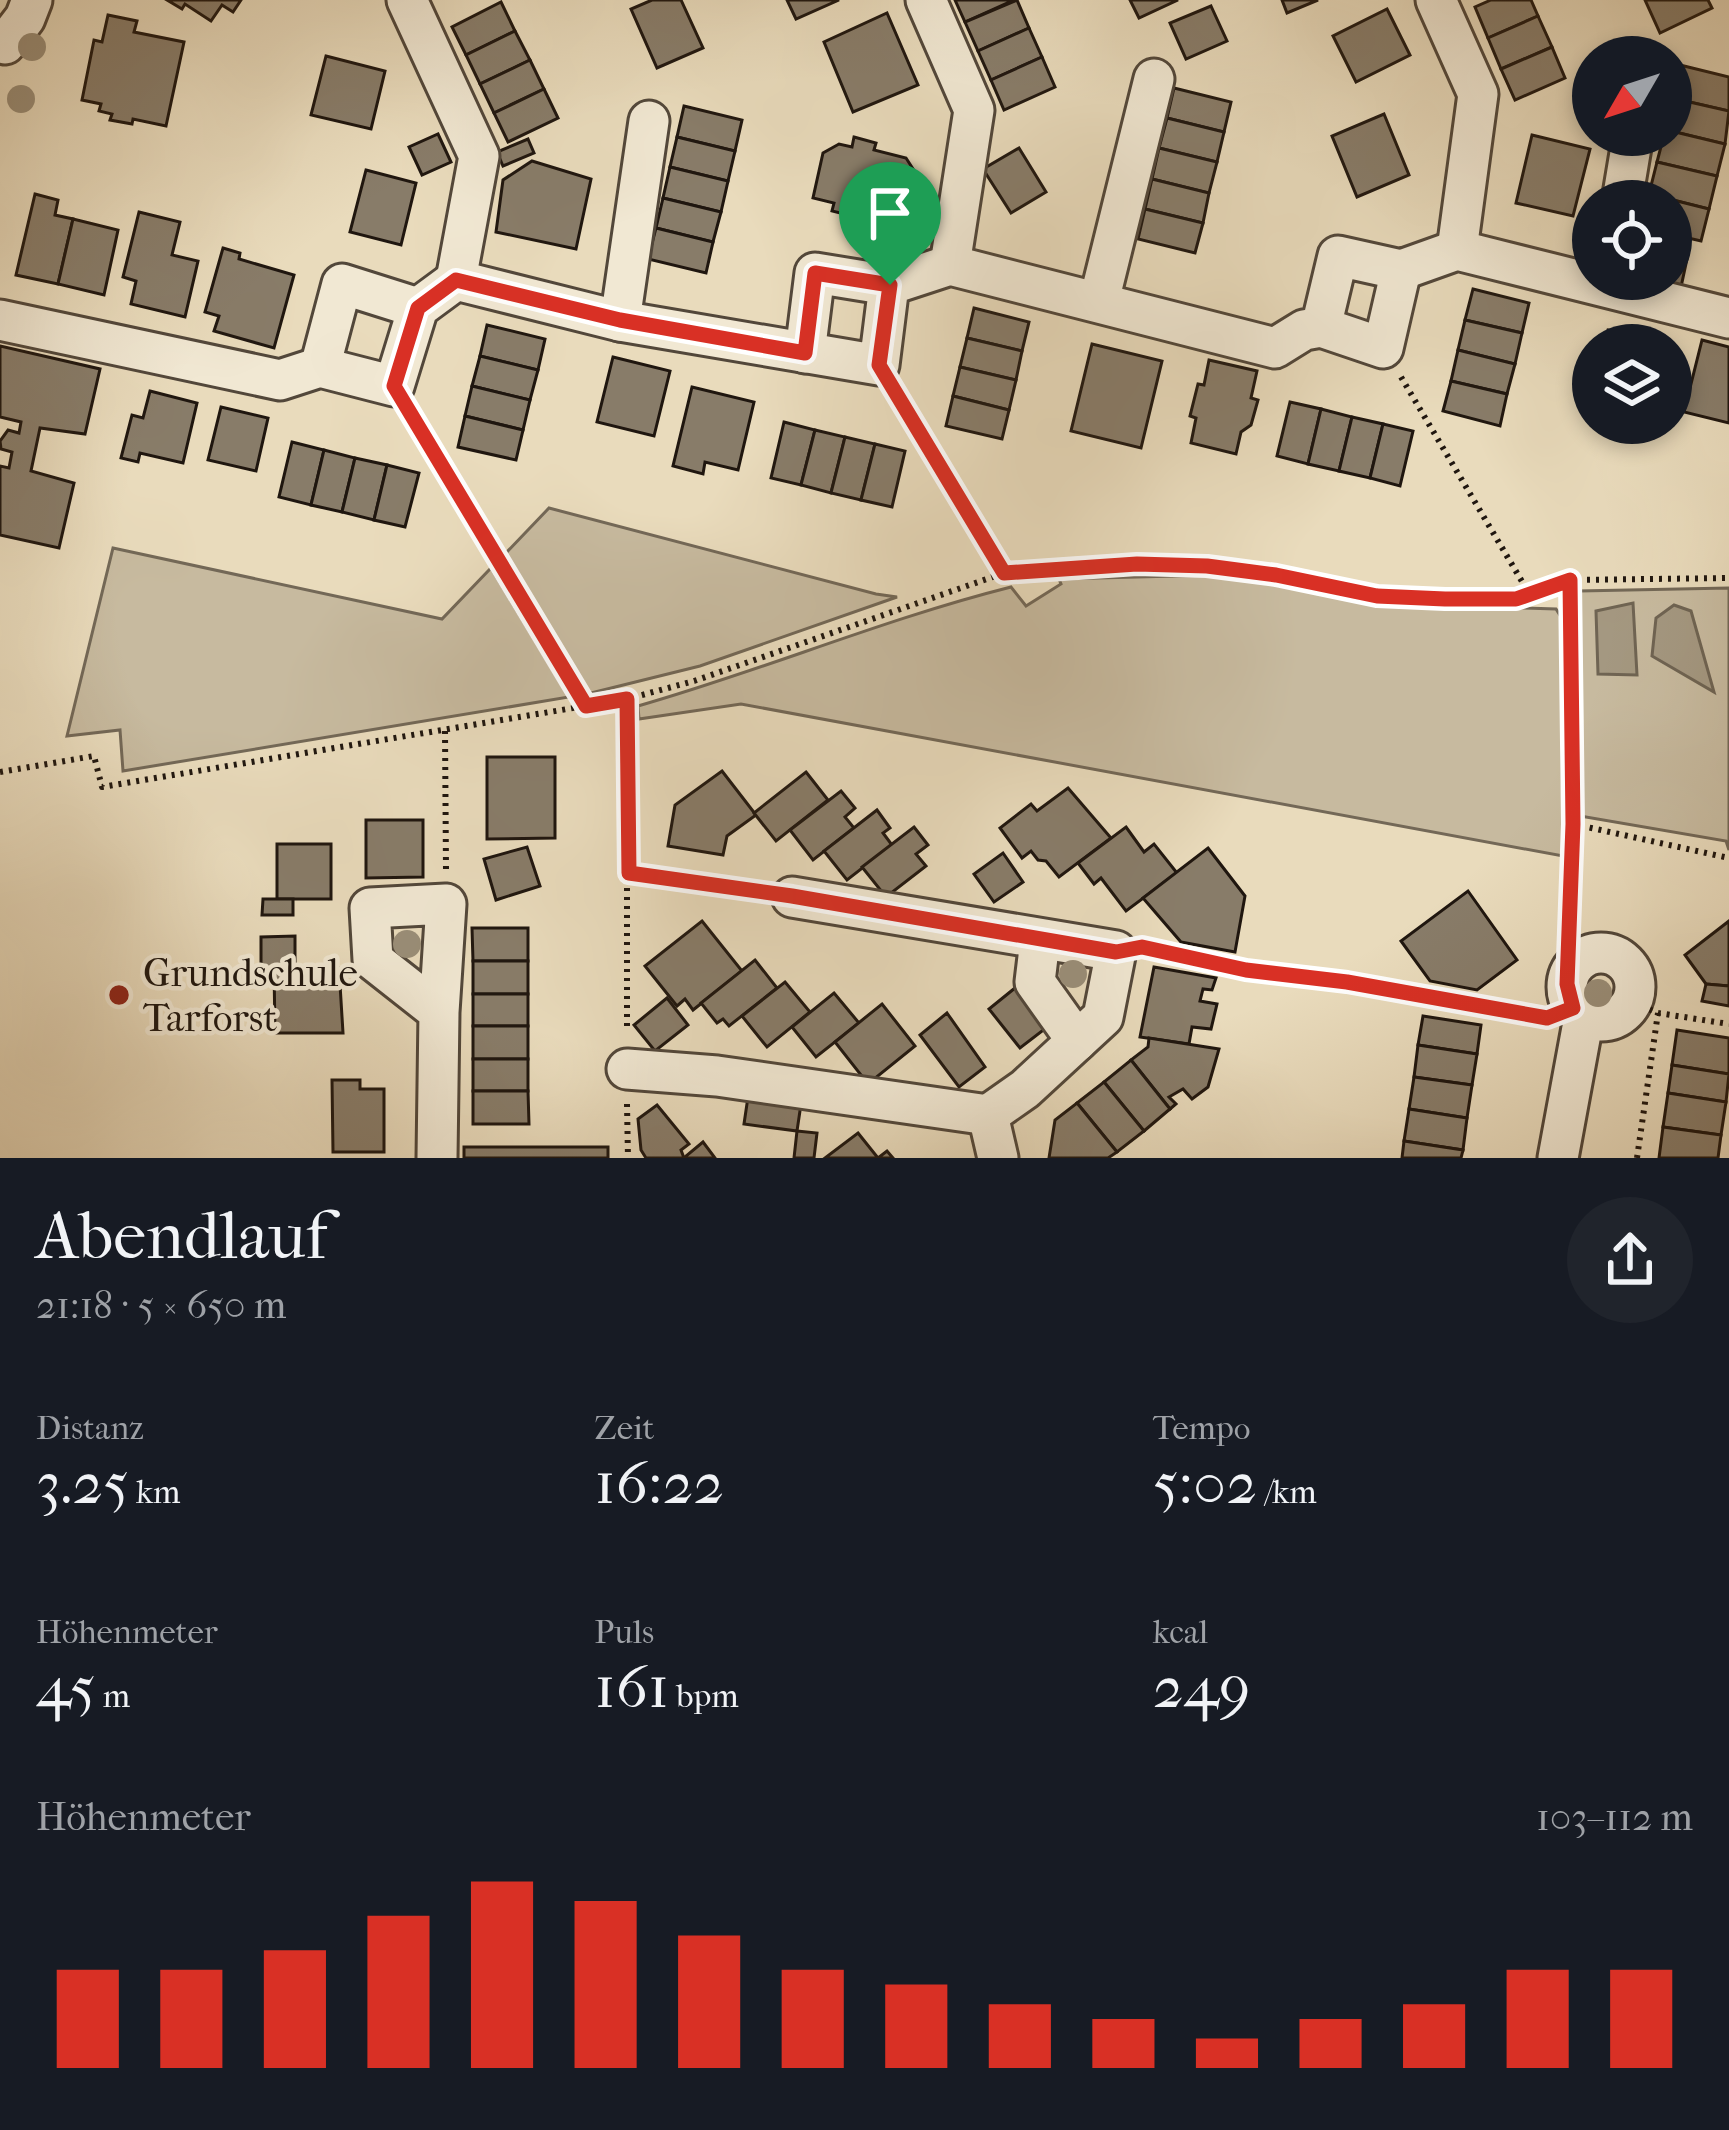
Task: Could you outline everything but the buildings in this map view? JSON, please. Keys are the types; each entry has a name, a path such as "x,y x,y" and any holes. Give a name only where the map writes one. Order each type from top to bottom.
{"street":[{"path":"1,35 2,0"},
{"path":"1,35 25,18 32,0"},
{"path":"0,320 280,380 320,367 394,386 418,308 456,280 479,156 406,0"},
{"path":"926,0 974,110 950,266"},
{"path":"1436,0 1478,94 1457,250"},
{"path":"1099,301 1154,80"},
{"path":"620,320 649,121"},
{"path":"1321,327 1338,256 1401,270 1457,250 1572,275"},
{"path":"805,353 815,273 890,285 950,266 1275,348 1304,330 1321,327 1383,348 1401,270"},
{"path":"456,280 620,320 879,365 890,285"},
{"path":"320,367 342,284 418,308"},
{"path":"1667,300 1729,318"},
{"path":"627,1069 717,1076 988,1115 1025,1089 1102,1017 1116,952 792,896"},
{"path":"437,1158 446,904 370,908 374,960 439,1012"},
{"path":"1040,940 1035,982 1077,1041"},
{"path":"1558,1158 1576,962 1593,953 1619,957 1635,979 1645,1007 1613,1019 1576,999"},
{"path":"988,1115 998,1158"}],"path":[{"path":"1383,348 1530,595"},
{"path":"879,365 1004,573"},
{"path":"394,386 586,706"},
{"path":"0,772 94,756 102,787 627,699 694,681 1004,573 1137,564 1207,566 1377,596 1516,599 1570,580 1729,578"},
{"path":"1116,952 1142,947 1246,970 1347,982 1547,1018 1576,999 1570,580"},
{"path":"627,699 628,1158"},
{"path":"445,731 446,904"},
{"path":"1573,824 1729,858"},
{"path":"629,873 792,896"},
{"path":"1637,1158 1645,1007 1729,1024"}],"shaded area":[{"path":"549,508 897,597 700,666 587,694 504,555"},
{"path":"113,548 442,619 491,568 569,697 123,771 120,730 67,736"},
{"path":"1215,575 1389,604 1556,609 1561,617 1563,856 741,704 639,719 638,706 1011,587 1026,606 1061,584 1059,579"},
{"path":"1729,588 1729,850 1726,841 1580,816 1579,591"},
{"path":"1633,603 1637,675 1598,674 1596,611"},
{"path":"1674,605 1691,611 1714,692 1652,656 1656,618"}],"place":[{"name":"Grundschule Tarforst","path":"119,995"}],"route":[{"path":"815,273 890,285 879,365 1004,573 1137,564 1207,566 1377,596 1445,599 1516,599 1570,580 1573,824 1567,984 1573,1008 1547,1018 1484,1009 1347,982 1246,970 1142,947 1116,952 629,873 627,699 586,706 394,386 418,308 456,280 620,320 805,353 815,273"}]}
